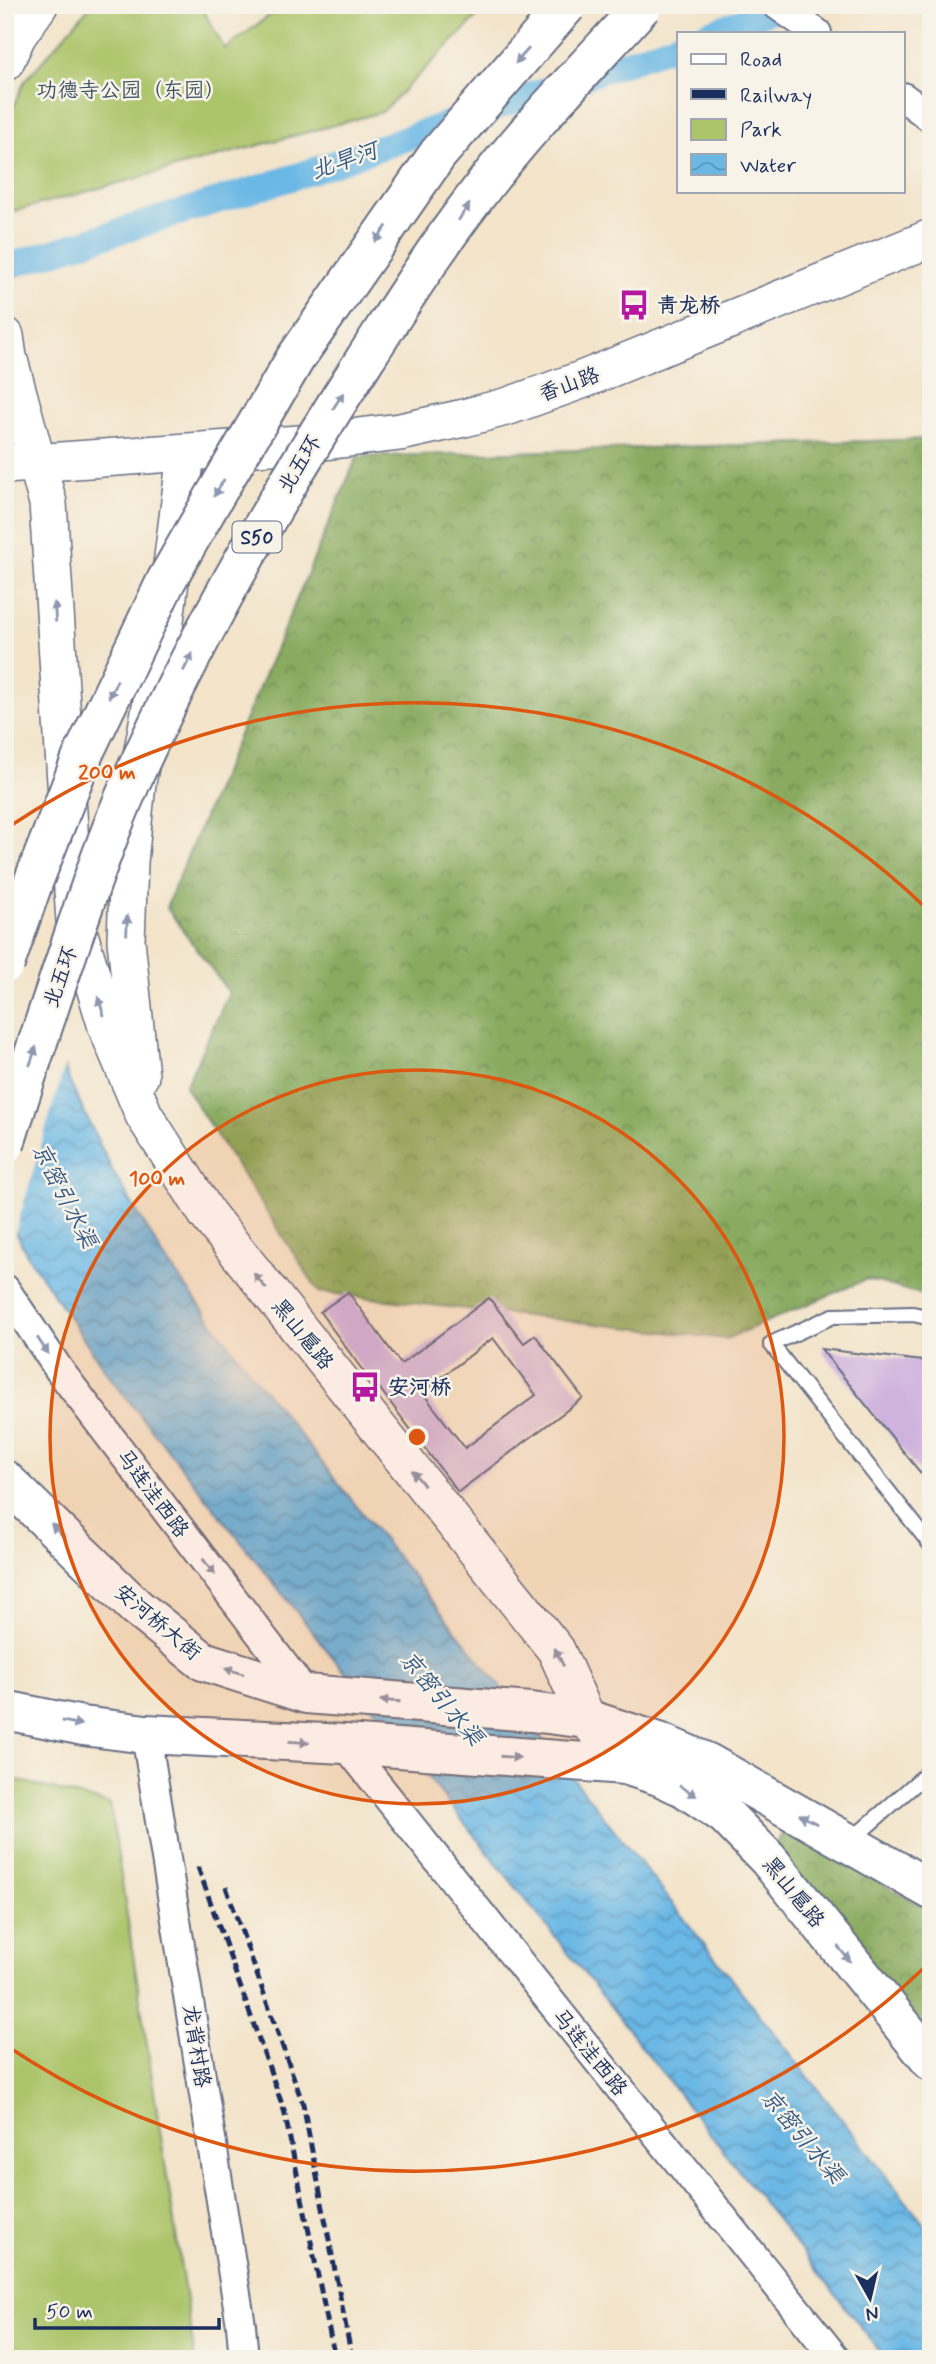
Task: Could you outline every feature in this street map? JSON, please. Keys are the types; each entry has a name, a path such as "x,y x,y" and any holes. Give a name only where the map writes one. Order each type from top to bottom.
{"main road":[{"name":"S50","path":"5,964 34,880 82,757 166,581 220,485 295,359 438,154 568,5"},
{"name":"北五环","path":"5,1144 87,897 130,785 174,689 219,603 301,458 473,199 542,116 643,5"},
{"name":"安河桥大街","path":"5,1480 136,1607 203,1661 306,1694 587,1719"},
{"path":"5,1710 83,1726 146,1734 345,1744"},
{"path":"587,1719 659,1742 708,1763 931,1890"},
{"name":"黑山扈路","path":"345,1744 625,1765 685,1788 725,1815 768,1859 931,2061"}],"street":[{"path":"5,62 17,36 39,5"},
{"path":"777,5 816,32"},
{"path":"904,98 931,118"},
{"name":"香山路","path":"21,464 186,454 401,432 509,406 596,374 931,238"},
{"name":"黑山扈路","path":"5,336 21,464 48,503 75,921 107,1027 144,1115 206,1214 556,1650 587,1719 625,1765"},
{"path":"144,1115 126,940 128,862 137,783 161,652 186,454"},
{"name":"马连洼西路","path":"5,1289 60,1371 306,1694"},
{"name":"龙背村路","path":"146,1734 241,2325 244,2359"},
{"name":"马连洼西路","path":"345,1744 836,2359"}],"lane":[{"path":"931,1318 912,1314 833,1317 771,1344 931,1545"},
{"path":"849,1842 931,1770"}],"green space":[{"name":"功德寺公园（东园）","path":"91,5 200,5 225,49 283,5 489,5 382,112 11,212 5,127 24,82"},
{"path":"931,439 931,1297 867,1279 726,1339 319,1292 185,1087 229,993 166,907 357,457"},
{"path":"5,1777 110,1804 195,2359 5,2359"},
{"path":"786,1829 931,1911 931,2043 775,1845"}],"water":[{"name":"京密引水渠","path":"5,827 27,956 70,1083 112,1170 165,1259 249,1371 931,2233 931,2359 886,2359 603,1997 109,1376 27,1255 5,1210"}],"pier":[{"path":"20,891 31,956 66,1061 14,1236 5,1218 5,937"}],"building":[{"path":"348,1292 401,1364 489,1298 524,1343 535,1335 583,1398 458,1492 320,1312","holes":["493,1338 536,1395 465,1448 422,1392"]},
{"path":"821,1349 931,1362 931,1486"}],"waterway":[{"name":"北旱河","path":"711,32 787,5"},
{"name":"北旱河","path":"5,267 297,176 677,45"}],"railway":[{"path":"198,1867 284,2110 335,2359"},
{"path":"226,1887 303,2104 352,2359"}],"place":[{"name":"青龙桥","path":"634,305"},
{"name":"安河桥","path":"365,1387"}]}
